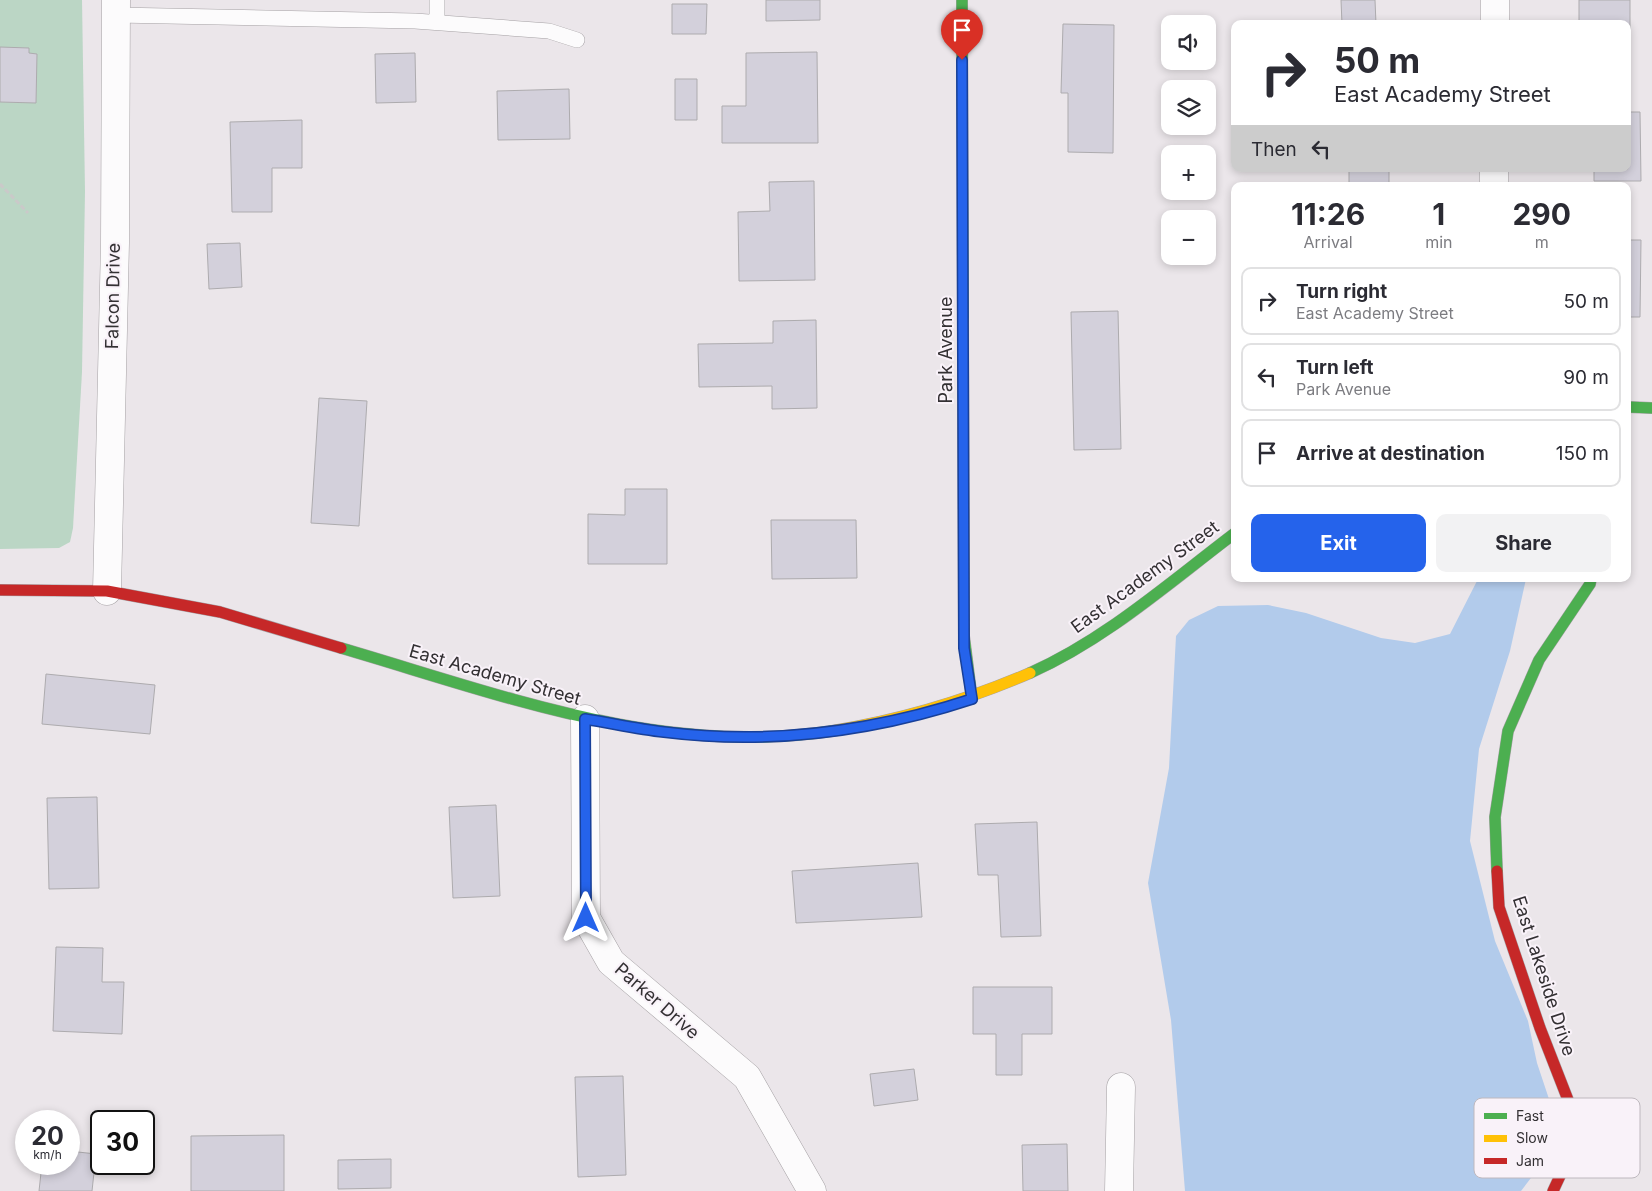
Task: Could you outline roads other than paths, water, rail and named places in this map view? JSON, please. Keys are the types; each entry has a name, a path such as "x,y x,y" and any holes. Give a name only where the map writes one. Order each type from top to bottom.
{"street":[{"name":"Park Avenue","path":"962,0 964,648 972,699"},
{"path":"1495,0 1495,20"},
{"name":"Falcon Drive","path":"106,591 115,243 116,7"},
{"path":"1631,406 1652,408"},
{"name":"East Academy Street","path":"0,590 106,591 220,612 585,719 665,732 775,737 830,733 886,724 972,699 1045,667 1109,629 1231,536"},
{"name":"East Lakeside Drive","path":"1568,1098 1540,1028 1499,907 1495,816 1508,731 1539,660 1590,582"},
{"name":"Parker Drive","path":"585,719 586,918 611,962 747,1077 812,1191"},
{"path":"1119,1191 1121,1087"},
{"name":"East Lakeside Drive","path":"1553,1191 1559,1178"}],"lane":[{"path":"437,0 437,22"},
{"path":"116,7 437,22 549,31 577,40"}],"water":[{"path":"1476,582 1525,582 1510,651 1479,749 1470,841 1495,941 1528,1021 1537,1063 1549,1098 1474,1098 1474,1178 1531,1178 1521,1191 1185,1191 1171,1020 1148,883 1169,768 1176,636 1189,620 1218,606 1268,605 1306,613 1381,638 1415,643 1450,634"}]}
